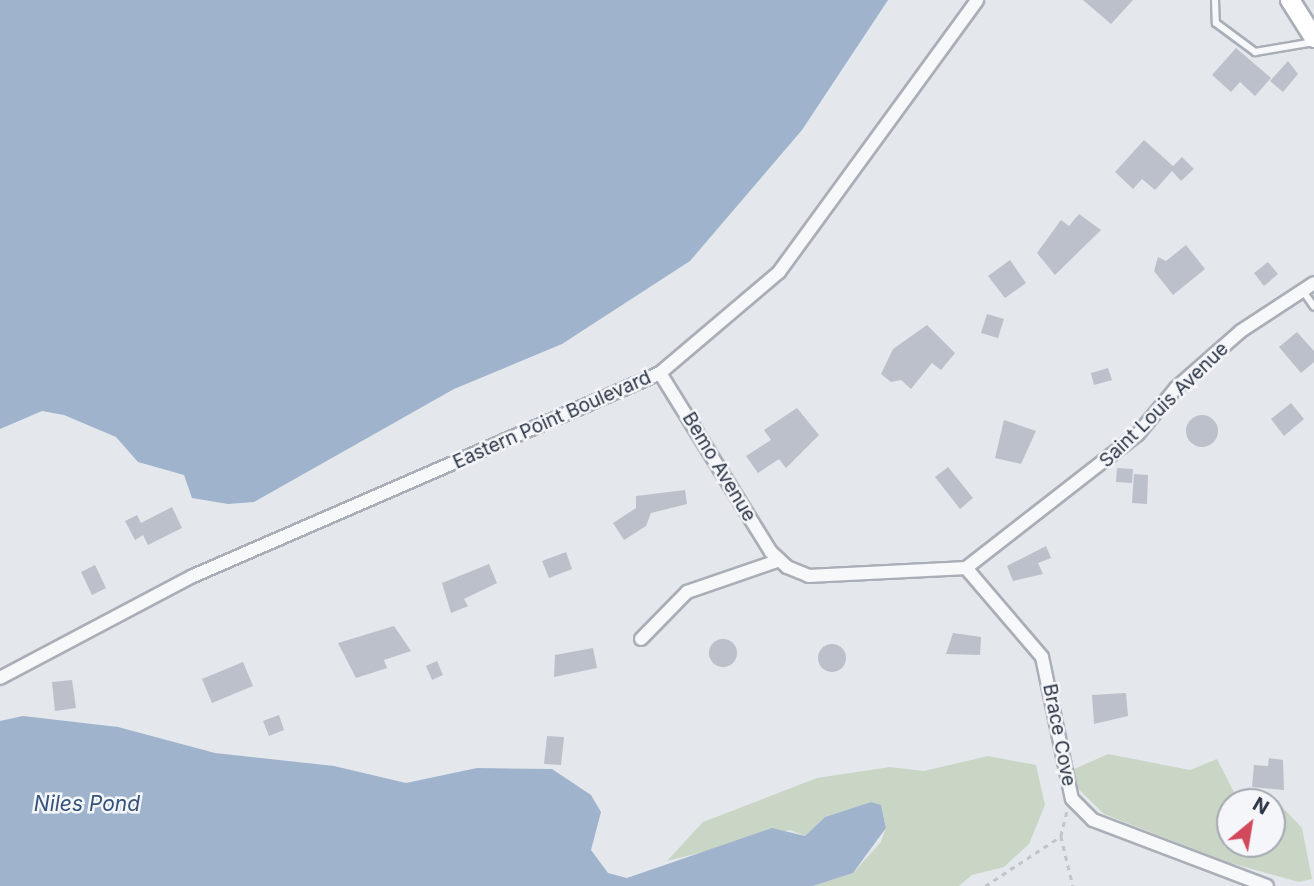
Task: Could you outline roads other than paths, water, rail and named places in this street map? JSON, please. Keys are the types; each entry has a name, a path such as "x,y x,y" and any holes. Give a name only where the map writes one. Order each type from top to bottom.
{"main road":[{"path":"1290,0 1314,40"}],"street":[{"name":"Eastern Point Boulevard","path":"0,678 193,576 660,373 779,272 977,0"},
{"name":"Saint Louis Avenue","path":"966,568 1138,434 1176,387 1241,331 1309,287"},
{"name":"Bemo Avenue","path":"660,373 780,560"},
{"path":"641,639 687,592 780,560 809,576 966,568"},
{"name":"Brace Cove","path":"966,568 1042,657 1072,799 1093,820 1267,886"}],"lane":[{"path":"1215,0 1216,23 1255,52 1314,40"},
{"path":"1309,287 1314,307"}],"water":[{"path":"0,0 888,0 802,130 690,261 562,344 454,389 254,502 228,504 192,498 184,475 138,462 116,437 64,415 42,411 0,429"},
{"name":"Niles Pond","path":"23,716 118,727 215,753 334,766 406,783 477,768 552,769 591,795 601,812 591,850 608,873 627,878 772,828 805,836 825,817 871,802 881,805 886,828 853,873 813,886 0,886 0,721"}]}
